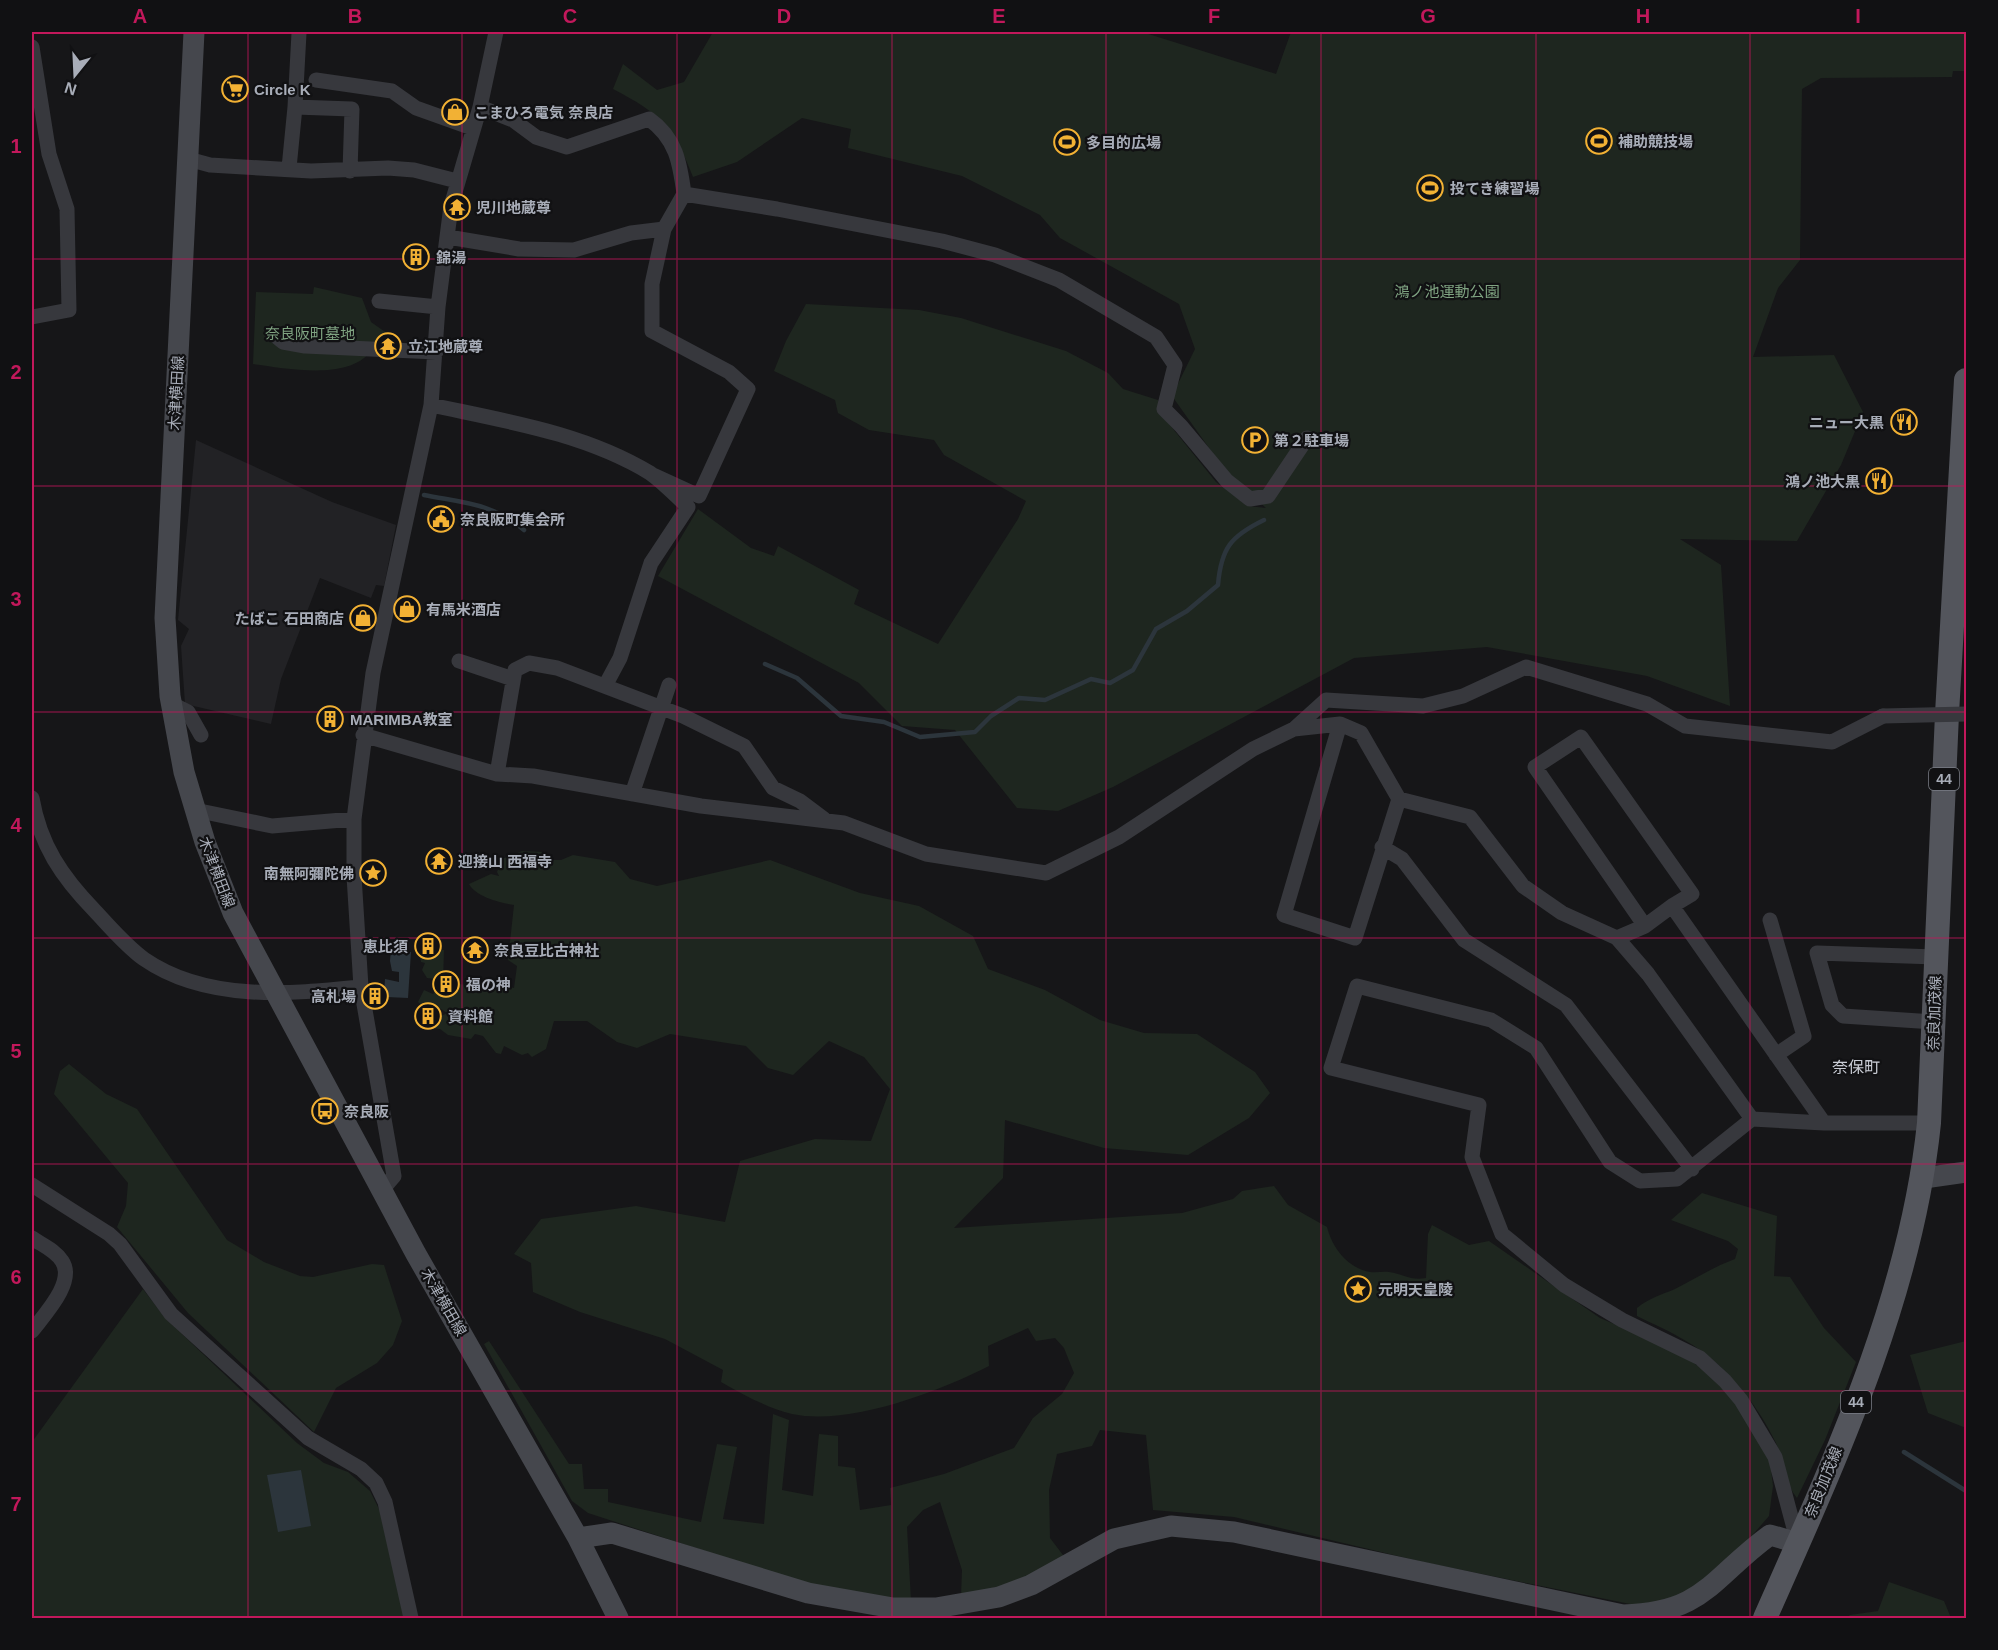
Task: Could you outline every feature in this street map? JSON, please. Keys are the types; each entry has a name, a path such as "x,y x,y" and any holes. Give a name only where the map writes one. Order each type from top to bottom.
{"main road":[{"name":"木津横田線","path":"194,32 165,618 172,704 184,772 205,842 233,913 382,1190 578,1538 618,1618"},
{"name":"奈良加茂線","path":"1765,1618 1876,1352 1897,1288 1923,1179 1929,1123 1966,380"},
{"path":"1923,1179 1966,1172"},
{"path":"578,1538 612,1533 808,1593 893,1608 936,1608 999,1597 1067,1567 1114,1539 1171,1526 1234,1532 1623,1615 1646,1615 1687,1603 1713,1587 1770,1535 1798,1543"}],"street":[{"path":"382,1190 394,1176 361,987 354,876 354,819 363,735 376,662 431,405 438,307 457,181 480,107 496,32"},
{"path":"289,168 299,33"},
{"path":"32,47 49,154 67,209 69,310 32,317"},
{"path":"316,80 392,91 416,108 472,128"},
{"path":"295,106 352,109 351,171"},
{"path":"431,405 545,430 600,449 699,496 748,389 729,372 652,331 652,284 664,229 684,194 680,161 669,137 649,118 567,147 536,137 513,120 480,107"},
{"path":"188,159 210,165 311,171 388,168 414,170 457,181"},
{"path":"684,194 777,209 942,241 995,255 1059,280 1156,337 1175,365 1164,409 1227,482 1250,499 1268,496 1307,438"},
{"path":"448,237 519,249 574,250 630,233 664,229"},
{"path":"379,301 438,307"},
{"path":"272,333 283,342 305,346 435,352"},
{"path":"605,686 620,658 651,563 688,507 651,474"},
{"path":"459,661 513,679"},
{"path":"497,774 515,670 529,663 557,668 605,686 661,708 744,746 773,788 800,801 827,821"},
{"path":"363,735 497,774 533,776 700,806 844,823 926,854 1046,873 1119,837 1253,749 1294,729 1326,700 1423,706 1463,696 1526,667 1647,704 1685,726 1832,742 1883,716 1966,714"},
{"path":"632,794 669,686"},
{"path":"172,704 188,712 201,735"},
{"path":"1294,729 1340,724 1361,733 1399,799 1470,817 1523,886 1562,913 1617,938 1648,974 1752,1119"},
{"path":"1340,724 1284,915 1355,938 1399,799"},
{"path":"1617,938 1645,926 1692,894 1581,737 1535,767 1645,926"},
{"path":"32,798 45,848 63,876 142,958 181,978 224,988 279,995 361,987"},
{"path":"195,810 272,826 354,819"},
{"path":"1382,847 1402,859 1464,940 1566,1005 1692,1169"},
{"path":"1672,906 1824,1124"},
{"path":"1770,920 1804,1036 1776,1055"},
{"path":"1934,1022 1843,1016 1832,1005 1817,954 1936,957"},
{"path":"1798,1543 1775,1457 1725,1381 1700,1358 1622,1320 1564,1285 1502,1234 1472,1157 1479,1105 1330,1068 1357,986 1491,1020 1536,1048 1610,1162 1640,1181 1677,1179 1752,1119 1824,1124 1929,1123"},
{"path":"32,1185 109,1234 120,1244 171,1314 308,1438 361,1469 376,1483 385,1502 411,1618"},
{"path":"32,1239 54,1251 63,1262 65,1272 59,1293 32,1331"}],"shaded area":[{"path":"196,440 332,502 396,525 384,586 376,585 371,598 320,578 281,679 271,724 185,704 181,646 189,629 178,620"},
{"path":"391,950 411,952 408,998 387,997 384,994 385,979 399,982 399,972 392,971"},
{"path":"301,1470 311,1526 278,1532 267,1475"}],"green space":[{"name":"鴻ノ池運動公園","path":"713,32 1142,32 1276,74 1291,32 1966,32 1966,71 1953,71 1952,77 1821,78 1802,89 1800,260 1778,288 1753,357 1834,355 1863,412 1841,465 1797,541 1680,539 1721,565 1730,706 1647,676 1487,647 1354,658 1113,787 1058,811 1017,808 955,730 902,726 859,683 658,576 698,509 751,548 774,556 778,546 859,590 854,604 938,644 1018,519 1026,501 944,455 934,440 869,430 838,413 835,400 774,371 786,341 806,304 919,310 961,318 1066,351 1108,373 1123,389 1158,400 1161,414 1216,482 1248,506 1266,508 1224,469 1172,396 1195,349 1179,304 1060,238 1040,215 962,176 848,148 851,129 802,118 737,162 693,177 679,146 664,124 643,106 613,89 623,64 657,90 684,82"},
{"name":"奈良阪町墓地","path":"314,287 362,298 371,322 398,341 401,350 370,352 360,361 347,367 331,370 298,370 253,364 256,292 313,294"},
{"path":"522,851 544,852 548,860 561,860 573,855 615,862 630,879 657,886 770,860 860,893 919,906 973,936 988,969 1045,990 1100,1020 1144,1033 1197,1034 1255,1072 1270,1093 1249,1118 1188,1155 1104,1148 1005,1120 1003,1178 954,1228 1182,1213 1233,1199 1242,1191 1274,1186 1288,1205 1327,1227 1342,1256 1362,1270 1394,1273 1411,1278 1426,1278 1428,1234 1432,1225 1469,1245 1489,1241 1600,1318 1680,1352 1726,1388 1770,1460 1773,1486 1769,1516 1749,1539 1686,1594 1640,1606 1423,1562 1234,1517 1153,1510 1146,1435 1100,1430 1092,1446 1057,1454 1049,1490 1050,1538 1066,1559 1025,1580 961,1596 962,1570 940,1502 923,1510 907,1527 911,1601 819,1588 588,1513 572,1501 484,1344 489,1341 569,1464 582,1464 584,1489 608,1489 608,1502 701,1522 717,1444 737,1447 723,1519 764,1524 773,1414 789,1420 782,1490 813,1496 819,1434 838,1436 838,1466 855,1468 860,1510 891,1505 890,1488 944,1474 1014,1448 1033,1418 1062,1394 1074,1373 1064,1348 1055,1338 1036,1341 1028,1328 988,1346 989,1366 919,1396 866,1411 840,1415 792,1414 746,1396 721,1382 723,1370 665,1339 580,1312 533,1292 531,1263 514,1254 541,1219 636,1206 725,1222 740,1161 815,1139 871,1141 890,1089 864,1057 829,1041 793,1075 768,1068 746,1046 670,1034 637,1048 617,1042 587,1021 554,1021 546,1049 532,1057 528,1053 522,1055 504,1046 501,1054 496,1053 483,1036 475,1034 471,1039 448,1035 440,1029 421,1027 415,1023 415,1016 441,1016 447,1013 432,1003 423,1006 418,1002 424,990 433,994 436,991 436,979 427,978 422,970 425,963 421,962 419,947 425,938 433,937 440,950 444,950 443,982 489,988 493,984 514,988 517,966 508,960 514,905 483,896 472,889 469,884 491,874 499,876 497,872 502,859"},
{"path":"69,1064 106,1094 137,1109 227,1240 264,1262 300,1276 313,1277 372,1264 384,1265 402,1321 393,1345 377,1363 336,1388 314,1432 188,1313 117,1227 126,1206 128,1183 54,1094 60,1071"},
{"path":"1702,1193 1777,1216 1774,1276 1790,1277 1824,1328 1856,1362 1825,1440 1797,1498 1789,1485 1776,1443 1759,1413 1738,1385 1700,1350 1637,1316 1637,1308 1646,1302 1735,1259 1738,1249 1728,1241 1671,1220"},
{"path":"143,1289 165,1318 297,1443 324,1463 348,1472 370,1491 380,1511 404,1618 32,1618 32,1442"},
{"path":"1966,1341 1966,1428 1928,1413 1910,1355"},
{"path":"1889,1582 1944,1601 1951,1618 1846,1618 1850,1615 1878,1611"}],"waterway":[{"path":"424,495 489,509 524,530"},
{"path":"765,664 797,678 841,716 884,722 920,737 975,732 991,716 1019,698 1045,700 1091,679 1110,683 1133,670 1156,629 1187,611 1218,585 1225,552 1243,532 1264,520"},
{"path":"1904,1452 1966,1491"}],"place":[{"name":"Circle K","path":"235,89"},
{"name":"こまひろ電気 奈良店","path":"455,112"},
{"name":"補助競技場","path":"1599,141"},
{"name":"多目的広場","path":"1067,142"},
{"name":"投てき練習場","path":"1430,188"},
{"name":"児川地蔵尊","path":"457,207"},
{"name":"錦湯","path":"416,257"},
{"name":"立江地蔵尊","path":"388,346"},
{"name":"ニュー大黒","path":"1904,422"},
{"name":"第２駐車場","path":"1255,440"},
{"name":"鴻ノ池大黒","path":"1879,481"},
{"name":"奈良阪町集会所","path":"441,519"},
{"name":"有馬米酒店","path":"407,609"},
{"name":"たばこ 石田商店","path":"363,618"},
{"name":"MARIMBA教室","path":"330,719"},
{"name":"迎接山 西福寺","path":"439,861"},
{"name":"南無阿彌陀佛","path":"373,873"},
{"name":"恵比須","path":"428,946"},
{"name":"奈良豆比古神社","path":"475,950"},
{"name":"福の神","path":"446,984"},
{"name":"高札場","path":"375,996"},
{"name":"資料館","path":"428,1016"},
{"name":"奈良阪","path":"325,1111"},
{"name":"元明天皇陵","path":"1358,1289"}],"district":[{"name":"奈保町","path":"1856,1067"}]}
